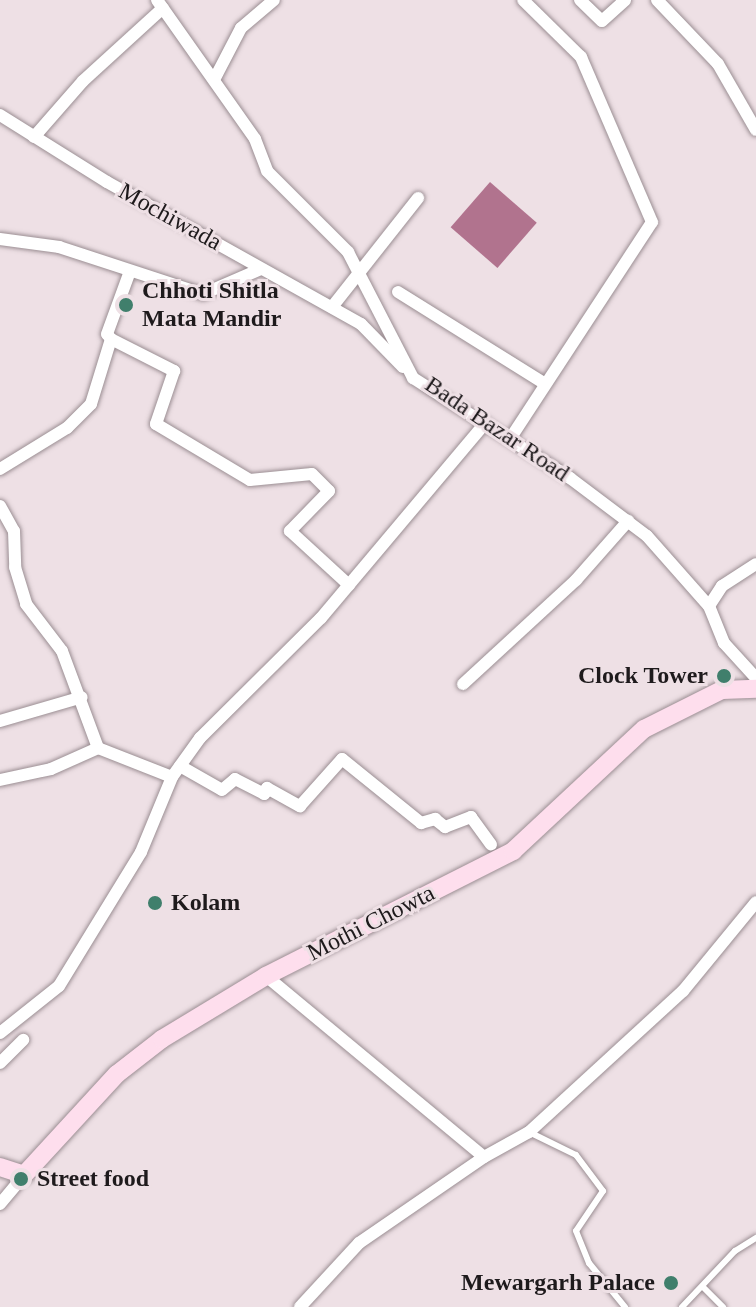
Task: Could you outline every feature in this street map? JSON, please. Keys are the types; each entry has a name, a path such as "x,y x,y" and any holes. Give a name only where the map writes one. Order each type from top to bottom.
{"main road":[{"name":"Mothi Chowta","path":"24,1175 117,1074 162,1039 266,976 513,851 644,729 722,690 756,689"},
{"path":"0,1167 24,1175"}],"street":[{"path":"215,78 241,28 274,0"},
{"path":"510,439 652,222 581,57 523,0"},
{"path":"580,0 602,21 625,0"},
{"path":"657,0 718,64 756,130"},
{"path":"34,137 83,81 160,4"},
{"name":"Bada Bazar Road","path":"160,4 255,139 267,171 348,252 413,378 510,439 628,521 709,606 724,643 756,678"},
{"name":"Mochiwada","path":"0,115 261,269 361,324 413,378"},
{"path":"332,307 418,198"},
{"path":"0,239 59,247 129,274 203,294 261,269"},
{"path":"129,274 107,334 111,339 174,371 156,424 250,480 312,474 329,491 290,531 349,585"},
{"path":"398,292 545,384"},
{"path":"0,469 67,428 91,404 111,339"},
{"path":"0,1033 59,986 141,852 176,772 200,738 254,689 349,585 485,423"},
{"path":"0,506 14,531 15,567 26,604 62,651 82,697 98,748"},
{"path":"463,684 576,580 628,521"},
{"path":"709,606 722,586 756,564"},
{"path":"0,721 82,697"},
{"path":"0,780 51,769 98,748 222,790 235,779 264,794 267,788 300,806 342,759 421,823 435,819 445,827 471,817 491,845"},
{"path":"300,1307 359,1243 484,1157 529,1132 683,991 756,902"},
{"path":"266,976 484,1157"},
{"path":"0,1063 23,1040"},
{"path":"0,1204 24,1175"}],"lane":[{"path":"529,1132 576,1155 603,1191 576,1231 589,1263 625,1307"},
{"path":"682,1307 704,1288 735,1251 756,1238"},
{"path":"704,1288 723,1307"}],"shaded area":[{"path":"490,182 537,223 497,268 451,227"}],"place":[{"name":"Chhoti Shitla Mata Mandir","path":"126,305"},
{"name":"Clock Tower","path":"724,676"},
{"name":"Kolam","path":"155,903"},
{"name":"Street food","path":"21,1179"},
{"name":"Mewargarh Palace","path":"671,1283"}]}
